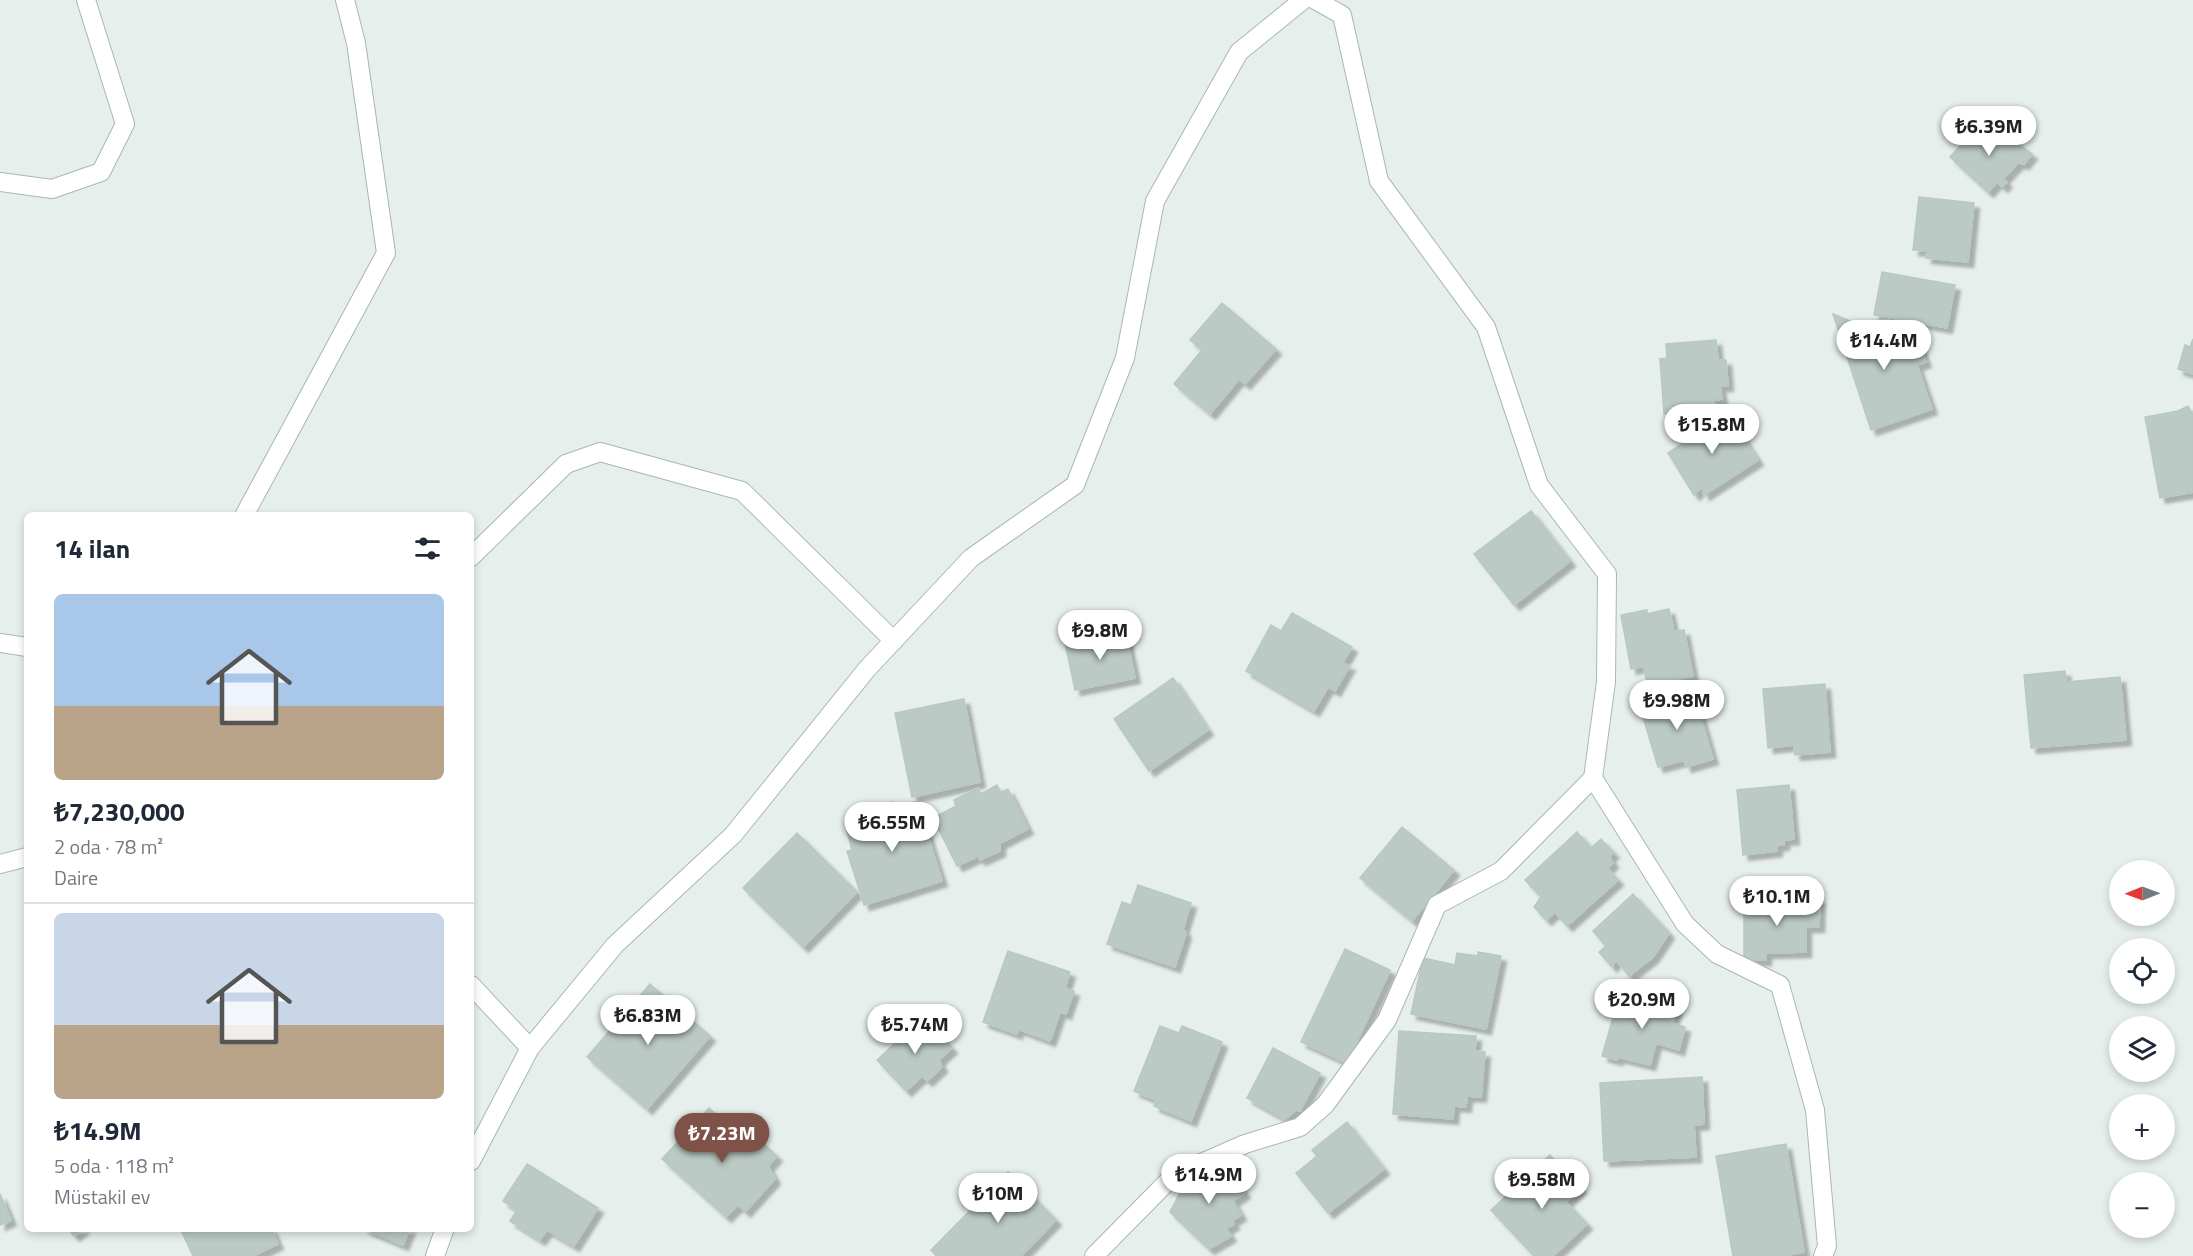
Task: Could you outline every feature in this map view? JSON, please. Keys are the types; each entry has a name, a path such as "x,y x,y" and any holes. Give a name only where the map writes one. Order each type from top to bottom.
{"street":[{"path":"0,182 52,189 101,172 125,124 86,0"},
{"path":"245,512 387,253 356,43 345,0"},
{"path":"474,1155 530,1048 615,945 733,835 867,669 970,558 1075,485 1125,358 1155,201 1239,52 1303,0"},
{"path":"1094,1256 1174,1174 1245,1144 1300,1127 1325,1105 1388,1020 1437,906 1501,871 1593,778 1606,682 1607,574 1539,485 1486,327 1379,181 1342,15 1316,0"},
{"path":"474,554 566,464 600,452 742,491 894,641"},
{"path":"0,643 24,647"},
{"path":"1593,778 1685,924 1717,954 1780,986 1815,1110 1827,1246 1823,1256"},
{"path":"0,864 24,858"},
{"path":"474,988 530,1048"},
{"path":"435,1256 444,1232"}],"building":[{"path":"1986,127 2004,134 2002,138 2006,143 2010,138 2032,154 2024,164 2018,163 2003,179 2007,182 2002,187 1997,182 1988,192 1950,157 1975,129"},
{"path":"1919,197 1974,203 1968,262 1926,258 1927,251 1913,250"},
{"path":"1882,272 1955,285 1947,328 1874,315"},
{"path":"1222,303 1276,349 1245,384 1239,379 1210,414 1174,384 1202,350 1190,340"},
{"path":"1833,314 1865,327 1865,321 1890,320 1898,345 1908,338 1912,349 1920,346 1926,362 1917,365 1932,409 1871,430"},
{"path":"2193,339 2193,374 2178,369 2185,345 2190,347"},
{"path":"1716,340 1718,360 1726,360 1728,386 1720,386 1722,399 1714,400 1715,410 1664,414 1660,359 1667,358 1666,344"},
{"path":"2188,406 2193,415 2193,492 2160,498 2145,417 2178,411"},
{"path":"1728,414 1758,460 1704,495 1702,487 1694,495 1668,453 1689,439 1687,435 1700,422 1705,429"},
{"path":"1531,511 1570,561 1514,605 1474,554"},
{"path":"1669,609 1674,632 1684,630 1693,676 1647,685 1644,666 1631,669 1621,615 1647,610 1647,614"},
{"path":"1292,613 1352,647 1342,664 1350,665 1335,691 1328,687 1314,711 1246,671 1271,625 1281,631"},
{"path":"1125,631 1135,678 1075,690 1065,643"},
{"path":"2065,671 2067,682 2120,677 2126,740 2031,748 2024,675"},
{"path":"1173,678 1208,730 1149,771 1114,719"},
{"path":"1825,684 1830,752 1795,755 1794,745 1768,748 1763,689"},
{"path":"1693,691 1713,759 1686,767 1684,760 1658,767 1640,707"},
{"path":"964,699 980,782 912,797 895,713"},
{"path":"997,785 1001,793 1008,789 1028,829 1000,843 1000,851 980,860 978,856 957,866 933,818 956,806 954,800 978,788 981,794"},
{"path":"1789,785 1794,839 1784,840 1784,845 1777,845 1777,851 1743,855 1737,790"},
{"path":"917,801 942,881 864,905 847,851 852,850 846,828 864,823 861,812 893,802 895,808"},
{"path":"1402,827 1454,870 1412,921 1360,878"},
{"path":"1577,832 1591,848 1601,839 1614,853 1609,856 1613,863 1607,868 1618,880 1567,926 1555,912 1546,920 1534,907 1541,897 1525,880"},
{"path":"797,833 857,892 803,947 743,888"},
{"path":"1138,885 1191,903 1183,929 1186,933 1175,967 1107,944 1122,902 1131,905"},
{"path":"1633,894 1669,933 1653,957 1629,976 1616,960 1612,967 1599,952 1606,946 1593,931"},
{"path":"1808,898 1820,898 1819,927 1806,927 1806,952 1766,953 1766,960 1744,960 1744,900 1795,900 1795,907 1808,907"},
{"path":"1345,949 1390,970 1347,1063 1301,1042"},
{"path":"1008,951 1070,972 1065,988 1074,991 1066,1014 1060,1012 1050,1041 1018,1029 1017,1034 983,1022"},
{"path":"1478,952 1501,956 1486,1029 1411,1014 1423,958 1455,965 1457,953 1478,956"},
{"path":"650,984 710,1036 647,1109 587,1057"},
{"path":"1628,995 1677,1008 1672,1023 1685,1027 1679,1050 1656,1043 1650,1065 1618,1057 1617,1060 1602,1056 1618,1000 1626,1003"},
{"path":"923,1017 952,1048 939,1060 942,1067 927,1081 922,1076 906,1091 877,1060"},
{"path":"1160,1026 1179,1033 1182,1026 1222,1042 1191,1121 1154,1106 1156,1100 1134,1091"},
{"path":"1399,1031 1476,1036 1475,1051 1485,1052 1481,1097 1467,1096 1466,1107 1454,1106 1453,1119 1393,1114"},
{"path":"1273,1048 1320,1073 1300,1111 1296,1110 1285,1119 1247,1098"},
{"path":"1702,1077 1704,1124 1694,1125 1696,1157 1604,1161 1600,1083"},
{"path":"709,1108 732,1129 736,1124 759,1145 761,1142 777,1156 768,1166 775,1179 745,1212 738,1205 726,1217 662,1159"},
{"path":"1347,1122 1384,1169 1328,1213 1296,1173 1317,1156 1312,1150"},
{"path":"1786,1144 1804,1252 1783,1256 1733,1256 1716,1156"},
{"path":"1550,1155 1581,1188 1566,1202 1587,1224 1553,1256 1534,1256 1491,1210"},
{"path":"1223,1160 1245,1193 1233,1201 1241,1215 1232,1221 1234,1224 1226,1229 1231,1236 1209,1249 1170,1212 1184,1185"},
{"path":"527,1164 598,1208 574,1246 547,1230 540,1240 510,1221 517,1210 503,1201"},
{"path":"1008,1172 1056,1220 1021,1256 936,1256 931,1250"},
{"path":"0,1194 11,1220 0,1225"},
{"path":"182,1232 273,1232 278,1244 253,1256 193,1256"},
{"path":"372,1232 408,1232 403,1245"}]}
